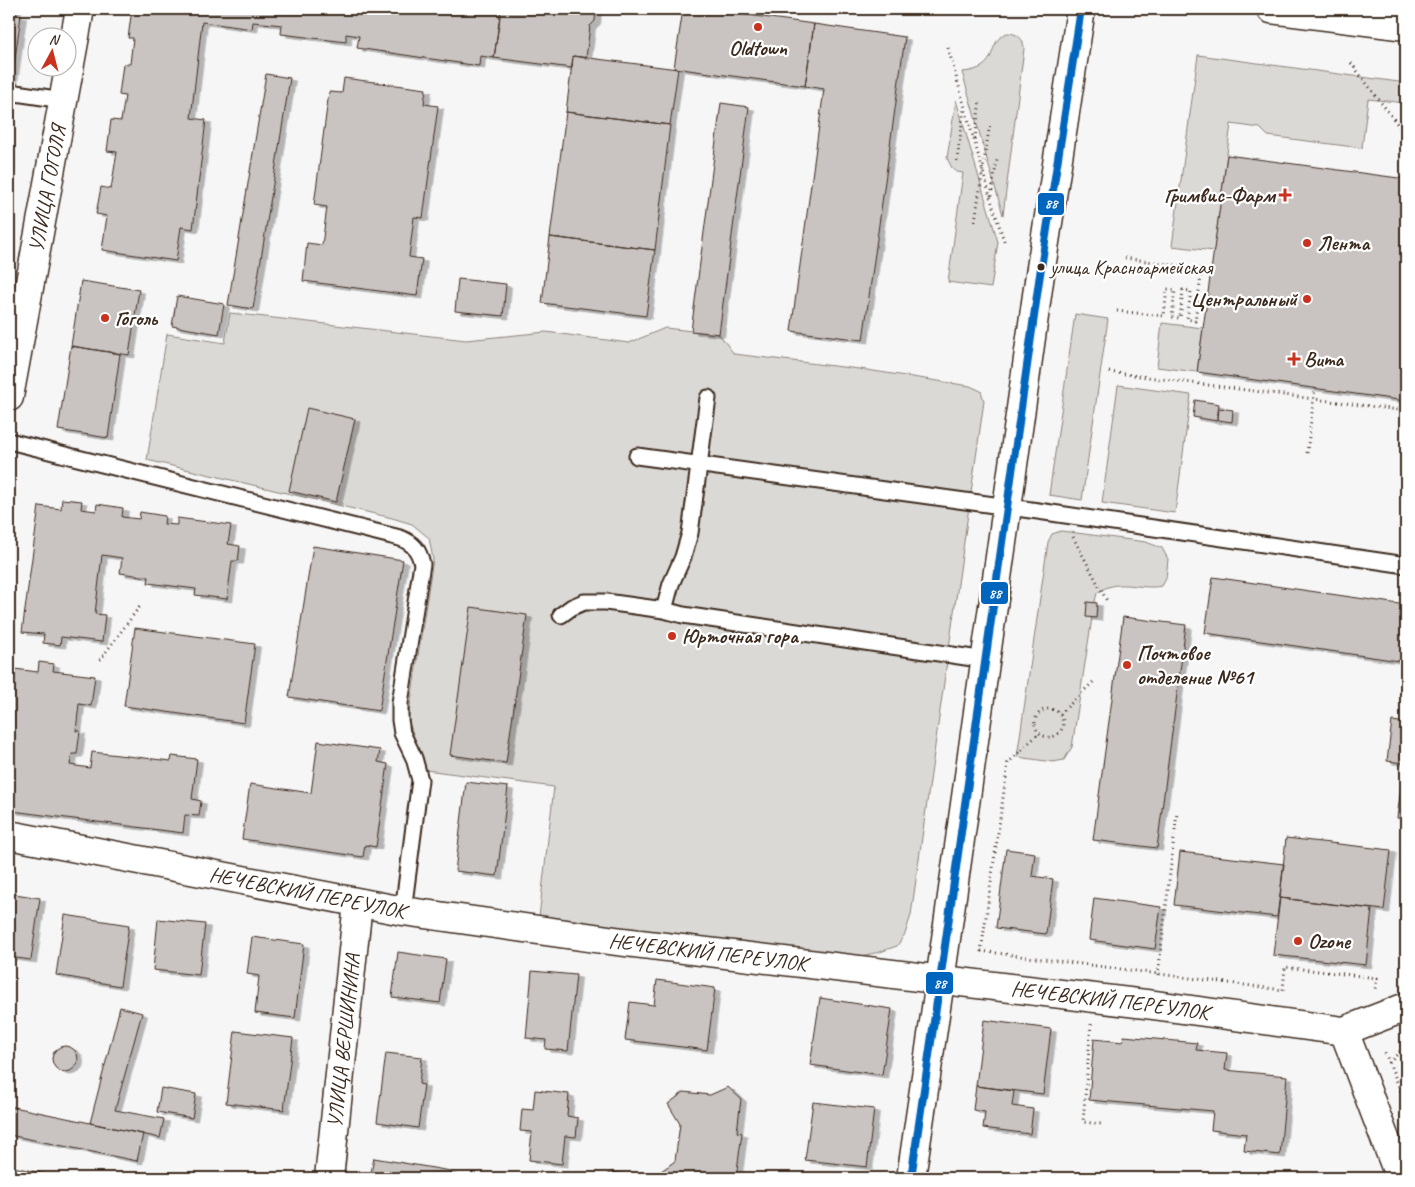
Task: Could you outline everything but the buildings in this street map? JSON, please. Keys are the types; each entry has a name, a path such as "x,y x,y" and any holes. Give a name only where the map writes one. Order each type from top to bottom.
{"street":[{"name":"УЛИЦА ГОГОЛЯ","path":"9,393 80,9"},
{"path":"911,1178 1039,281 1081,9"},
{"path":"1271,9 1406,26"},
{"name":"НЕЧЕВСКИЙ ПЕРЕУЛОК","path":"9,836 403,910 616,941 1154,1005 1344,1031 1406,1007"},
{"name":"УЛИЦА ВЕРШИНИНА","path":"329,1178 358,903"},
{"path":"1344,1031 1400,1178"}],"lane":[{"path":"9,92 63,100"},
{"path":"664,610 671,584 683,557 690,532 708,398"},
{"path":"9,441 400,538 408,541 415,547 420,555 422,564 400,703 400,720 402,733 414,758 420,780 403,910"},
{"path":"637,456 1060,514 1406,565"},
{"path":"561,615 572,607 584,602 606,602 986,660"}],"path":[{"path":"948,48 1005,244"},
{"path":"1351,63 1402,130"},
{"path":"974,142 980,100"},
{"path":"957,162 964,106"},
{"path":"975,221 990,123"},
{"path":"991,200 997,160"},
{"path":"1117,311 1164,316 1167,288 1175,290 1172,317 1180,318 1183,290 1191,292 1187,319 1195,321 1202,269 1125,258"},
{"path":"1108,372 1406,411"},
{"path":"1307,453 1315,388"},
{"path":"1060,514 1107,601"},
{"path":"100,660 140,606"},
{"path":"1060,714 1093,682"},
{"path":"1050,709 1060,714 1063,724 1060,733 1052,737 1043,736 1039,733 1035,724 1037,715 1050,709"},
{"path":"980,960 1008,762 1039,733"},
{"path":"1154,1005 1177,813"},
{"path":"977,938 983,939"},
{"path":"981,951 1283,990 1285,967 1377,978 1375,992"},
{"path":"1092,1024 1083,1122 1101,1124"},
{"path":"1389,1063 1406,1045"},
{"path":"1385,1053 1406,1103"}],"shaded area":[{"path":"1007,33 1020,37 1024,49 1003,215 962,72 975,70 983,66 988,61 996,42"},
{"path":"1198,55 1406,83 1406,103 1368,99 1362,148 1268,136 1260,128 1231,124 1214,251 1172,246"},
{"path":"956,100 998,242 991,288 948,282 963,173 957,172 952,168 947,158"},
{"path":"230,313 466,340 546,332 629,343 665,328 719,334 734,354 867,370 970,386 981,391 984,401 911,915 905,934 897,946 856,957 754,949 539,917 554,787 426,770 408,720 433,559 429,538 412,524 392,518 147,460 167,334 225,343"},
{"path":"1075,314 1108,319 1082,500 1049,495"},
{"path":"1162,323 1203,328 1197,372 1157,367"},
{"path":"1118,385 1191,395 1175,513 1102,503"},
{"path":"1061,531 1146,542 1162,548 1168,559 1166,579 1162,586 1114,585 1097,593 1072,747 1064,760 1053,762 1017,757 1048,542 1052,534"}],"transit line":[{"name":"88","path":"911,1178 1039,281 1081,9"}],"place":[{"name":"Oldtown","path":"758,27"},
{"name":"Гримвис-Фарм","path":"1285,195"},
{"name":"Лента","path":"1307,243"},
{"name":"улица Красноармейская","path":"1041,267"},
{"name":"Центральный","path":"1307,299"},
{"name":"Гоголь","path":"105,318"},
{"name":"Вита","path":"1294,359"},
{"name":"Юрточная гора","path":"672,636"},
{"name":"Почтовое отделение №61","path":"1127,665"},
{"name":"Ozone","path":"1298,941"}]}
